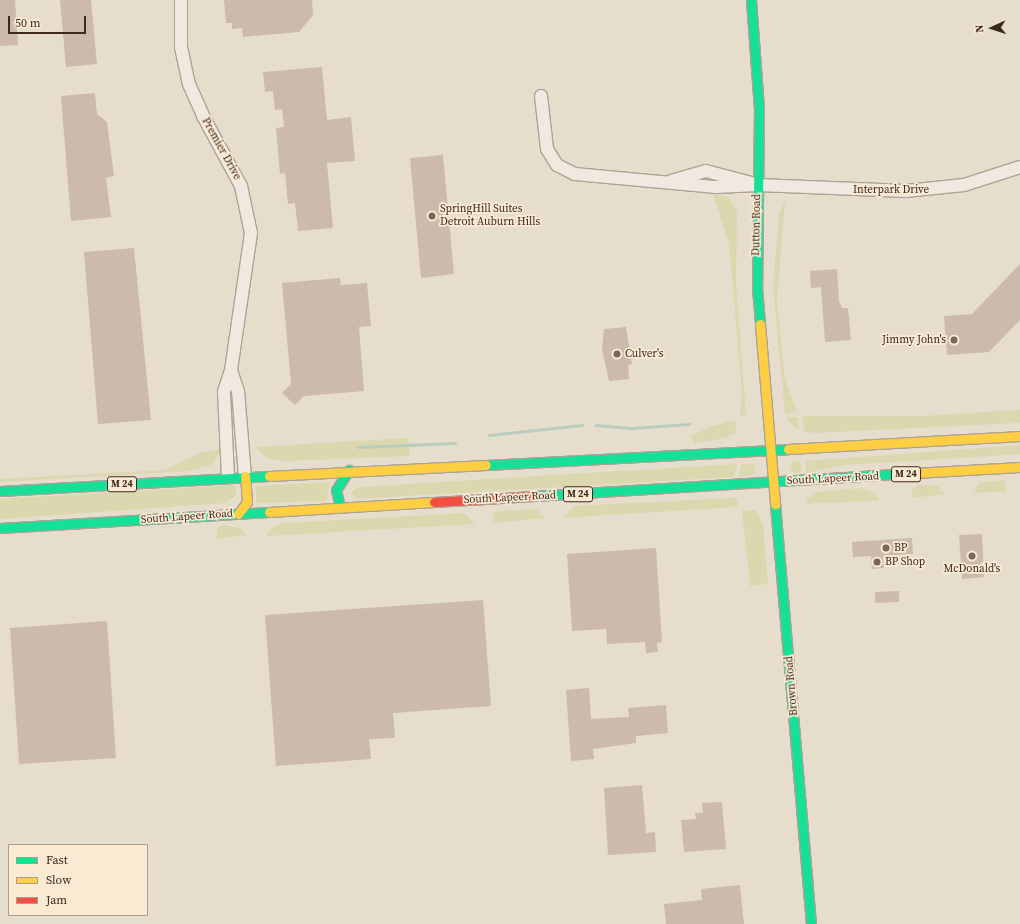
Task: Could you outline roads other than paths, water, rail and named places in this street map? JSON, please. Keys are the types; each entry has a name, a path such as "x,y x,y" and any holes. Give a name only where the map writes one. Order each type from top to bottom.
{"main road":[{"name":"Dutton Road","path":"751,0 759,103 757,288 771,449"},
{"name":"M 24","path":"0,491 350,470 1020,436"},
{"name":"Brown Road","path":"771,449 811,924"},
{"name":"South Lapeer Road","path":"0,528 1020,467"},
{"path":"340,507 336,490 350,470"},
{"path":"238,514 248,496 244,476"}],"street":[{"name":"Premier Drive","path":"181,0 181,47 189,84 203,116 241,186 250,227 250,257 231,370 224,392 228,477"},
{"name":"Interpark Drive","path":"541,96 547,149 566,171 588,176 671,181 706,171 758,185 935,190 980,180 1020,167"},
{"name":"Premier Drive","path":"231,370 238,391 244,476"}],"waterway":[{"path":"596,425 633,428 689,424"},
{"path":"489,435 582,425"},
{"path":"358,447 455,443"}],"place":[{"name":"SpringHill Suites Detroit Auburn Hills","path":"432,216"},
{"name":"Jimmy John's","path":"954,340"},
{"name":"Culver's","path":"617,354"},
{"name":"BP","path":"886,548"},
{"name":"McDonald's","path":"972,556"},
{"name":"BP Shop","path":"877,562"}]}
